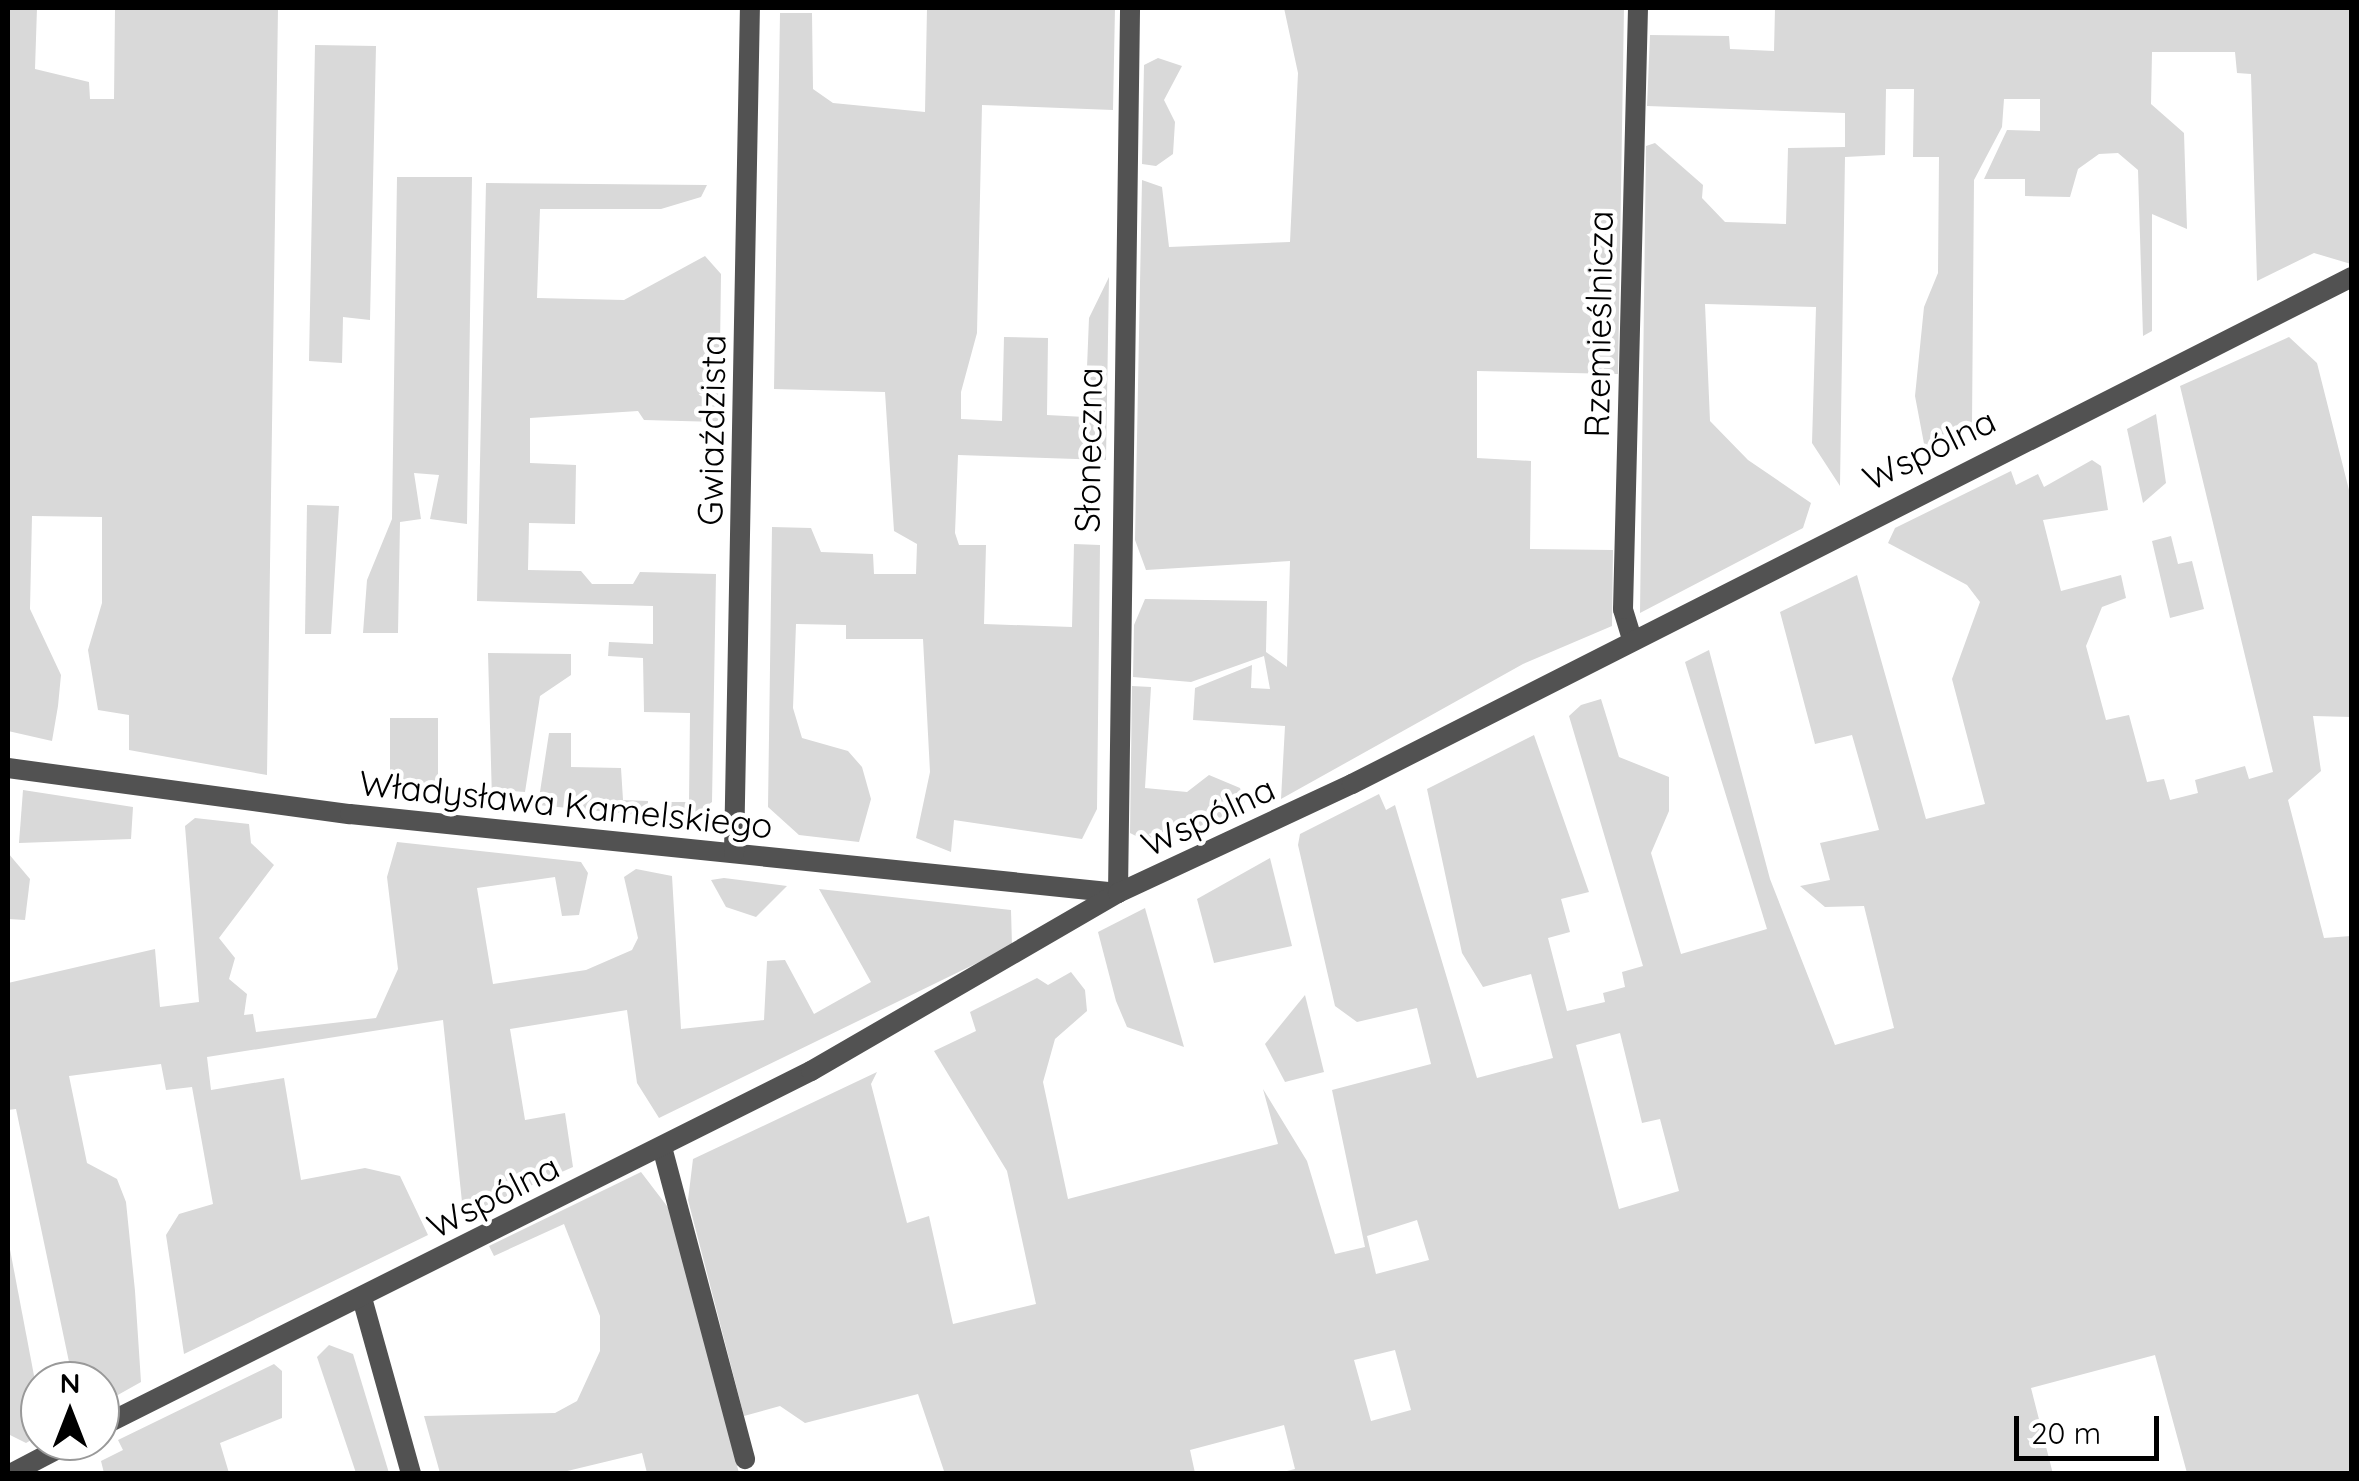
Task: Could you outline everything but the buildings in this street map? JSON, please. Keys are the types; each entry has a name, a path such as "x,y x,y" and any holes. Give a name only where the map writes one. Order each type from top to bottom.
{"street":[{"name":"Gwiaździsta","path":"734,853 750,8"},
{"name":"Słoneczna","path":"1118,893 1130,8"},
{"name":"Rzemieślnicza","path":"1632,640 1624,610 1638,8"},
{"name":"Wspólna","path":"120,1417 662,1147 1012,962 1118,893 2352,278"},
{"name":"Władysława Kamelskiego","path":"8,768 734,853 1118,893"},
{"path":"662,1147 745,1459"},
{"path":"362,1298 412,1474"},
{"path":"10,1474 35,1461"}],"shaded area":[{"path":"8,8 37,8 35,69 89,82 90,99 114,99 115,8 278,8 267,775 129,750 129,715 98,710 88,650 102,603 102,517 32,516 30,609 61,675 58,706 52,741 8,731"},
{"path":"927,8 1115,8 1113,110 982,105 977,333 961,392 961,419 1002,421 1004,337 1048,338 1047,415 1085,417 1089,318 1109,277 1106,460 958,455 955,533 959,545 986,545 984,624 1072,627 1074,544 1100,545 1097,809 1082,839 954,820 951,852 916,838 930,772 923,639 846,639 846,625 796,624 793,708 802,738 848,751 862,767 871,799 859,842 799,835 768,807 772,527 811,528 821,552 873,554 874,574 916,574 917,544 894,531 885,392 774,389 780,13 812,13 813,89 833,103 925,112"},
{"path":"1284,8 1624,8 1618,374 1477,371 1477,458 1531,461 1530,549 1613,550 1612,626 1523,664 1281,799 1285,726 1193,720 1195,688 1252,665 1251,688 1270,689 1264,656 1191,682 1133,677 1134,625 1145,599 1267,601 1266,652 1287,667 1290,561 1146,570 1135,540 1142,180 1162,187 1169,247 1290,242 1298,73"},
{"path":"1775,8 2351,8 2351,264 2314,253 2257,281 2251,74 2237,73 2235,52 2152,52 2151,104 2184,133 2187,229 2152,214 2152,331 2143,336 2138,170 2118,153 2099,154 2078,169 2070,197 2025,196 2025,179 1984,179 2007,130 2040,131 2040,99 2004,99 2002,127 1974,180 1972,426 1925,449 1915,396 1924,307 1938,273 1939,157 1913,157 1914,89 1886,89 1885,155 1845,157 1840,486 1812,443 1816,307 1705,304 1710,421 1748,460 1811,503 1803,528 1640,613 1646,146 1655,143 1703,185 1702,198 1725,222 1786,224 1788,148 1845,147 1845,113 1647,106 1650,35 1729,36 1730,49 1774,51"},
{"path":"315,45 376,46 370,320 343,317 342,363 309,361"},
{"path":"1158,58 1182,66 1164,100 1175,122 1173,154 1156,166 1142,164 1144,65"},
{"path":"397,177 472,177 467,524 430,519 439,475 414,473 421,519 400,522 398,633 363,633 367,580 392,519"},
{"path":"486,183 707,185 701,197 661,209 540,209 537,298 624,300 705,256 721,274 719,422 644,420 638,411 530,418 530,463 576,465 575,524 529,523 528,570 581,571 592,584 633,584 640,572 716,574 712,802 685,821 666,818 666,802 689,802 690,713 644,712 643,658 608,656 609,642 653,644 653,606 477,601"},
{"path":"2289,337 2317,363 2351,498 2351,717 2313,716 2321,771 2288,800 2324,938 2351,936 2351,1473 2187,1473 2155,1355 2031,1388 2053,1474 1279,1473 1295,1469 1284,1425 1190,1450 1195,1473 945,1474 918,1394 805,1423 780,1406 744,1416 688,1200 693,1159 877,1072 871,1084 907,1223 929,1216 953,1324 1036,1304 1007,1171 934,1051 976,1031 970,1012 1037,978 1048,985 1071,972 1085,990 1087,1011 1055,1039 1043,1082 1068,1199 1278,1144 1263,1089 1307,1161 1335,1254 1365,1247 1332,1090 1431,1064 1417,1008 1357,1022 1335,1006 1298,845 1300,834 1379,794 1386,810 1395,805 1477,1078 1553,1058 1531,974 1483,987 1462,953 1427,789 1534,735 1589,892 1561,899 1570,932 1548,938 1567,1011 1605,1002 1603,993 1625,987 1622,972 1643,966 1569,716 1581,705 1601,699 1619,757 1669,777 1669,811 1651,853 1681,954 1767,929 1685,662 1709,650 1770,879 1835,1045 1894,1028 1864,906 1825,907 1800,886 1830,880 1820,843 1879,830 1852,735 1815,744 1780,612 1857,575 1926,819 1985,804 1952,679 1980,602 1967,585 1888,543 1895,528 2011,471 2016,485 2038,474 2044,487 2092,460 2101,466 2108,510 2043,520 2061,591 2121,575 2126,598 2102,607 2086,646 2106,720 2129,715 2147,782 2164,779 2170,800 2198,793 2195,780 2245,766 2249,779 2273,772 2180,386","holes":["1620,1033 1642,1123 1660,1119 1679,1191 1619,1209 1576,1045","1417,1220 1429,1260 1376,1274 1367,1236","1395,1350 1411,1410 1371,1421 1354,1360"]},
{"path":"2156,414 2166,483 2143,503 2127,429"},
{"path":"307,505 339,506 331,634 305,634"},
{"path":"2171,536 2178,564 2192,561 2204,609 2170,618 2152,541"},
{"path":"488,653 571,654 571,675 540,696 525,792 499,790 492,800"},
{"path":"1132,686 1151,687 1145,788 1187,792 1209,775 1240,788 1247,810 1150,843 1130,833"},
{"path":"390,718 438,718 438,786 390,786"},
{"path":"549,733 571,733 571,767 621,768 623,800 648,801 648,816 538,805"},
{"path":"23,790 133,807 131,839 19,843"},
{"path":"195,818 249,824 251,843 274,865 219,938 235,958 229,979 247,994 244,1015 253,1014 256,1032 376,1018 398,969 387,877 397,842 581,862 588,873 579,915 562,916 555,877 477,888 493,984 586,970 632,950 638,938 624,877 636,869 672,876 681,1029 764,1020 767,961 785,960 814,1014 871,982 819,889 1011,910 1012,946 659,1118 637,1083 627,1010 510,1029 525,1120 565,1113 573,1167 478,1209 462,1202 443,1020 207,1057 211,1090 284,1078 301,1180 365,1168 400,1176 428,1235 184,1354 166,1235 179,1214 213,1204 192,1087 166,1090 161,1064 69,1076 87,1163 117,1179 126,1202 141,1382 120,1394 120,1361 69,1361 16,1109 8,1110 8,983 155,949 160,1007 199,1002 185,826"},
{"path":"8,853 30,879 25,920 8,919"},
{"path":"1270,858 1292,946 1214,963 1197,899"},
{"path":"724,878 787,886 756,917 726,907 711,880"},
{"path":"1145,908 1184,1047 1127,1027 1116,1001 1098,932"},
{"path":"1305,995 1324,1072 1285,1082 1265,1044"},
{"path":"641,1172 670,1210 739,1473 647,1473 642,1453 559,1473 440,1473 424,1416 555,1413 577,1401 600,1351 600,1316 564,1224 494,1256 489,1246"},
{"path":"8,1239 31,1361 20,1361 20,1440 8,1434"},
{"path":"329,1345 353,1354 389,1473 356,1473 317,1357"},
{"path":"274,1364 282,1371 282,1418 220,1443 229,1473 104,1473 101,1461 120,1461 120,1439"}]}
